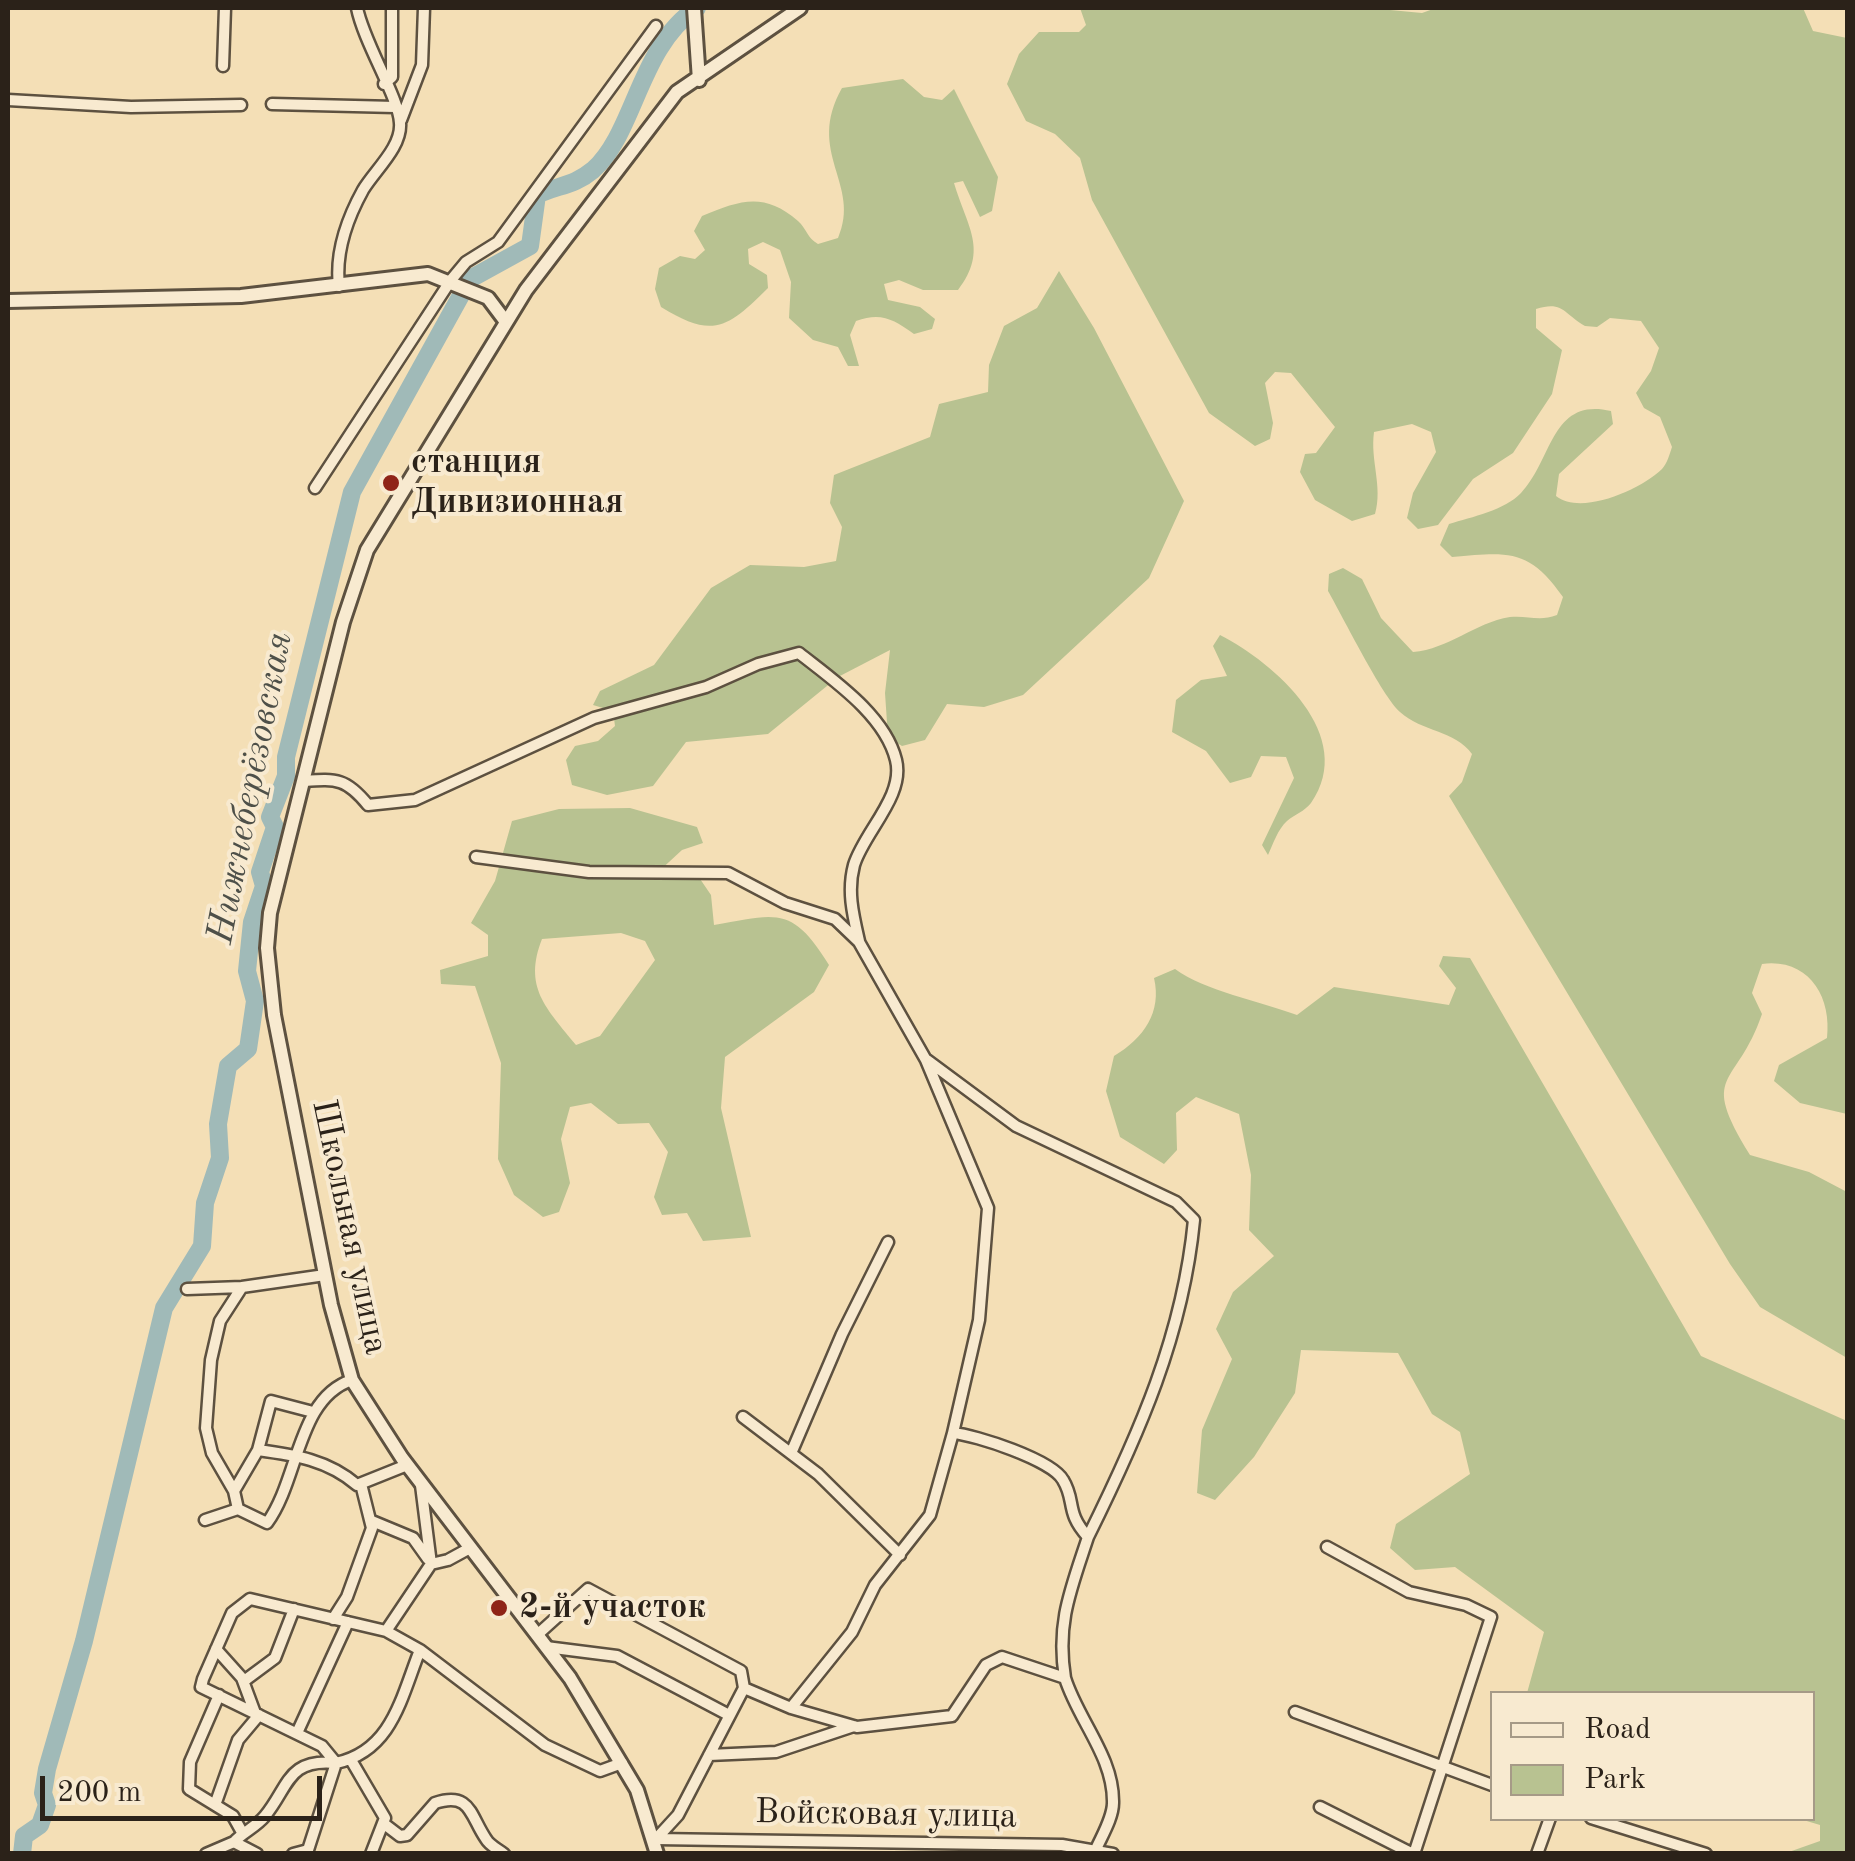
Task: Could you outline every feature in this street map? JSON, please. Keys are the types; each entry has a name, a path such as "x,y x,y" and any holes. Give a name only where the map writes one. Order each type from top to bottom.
{"street":[{"path":"223,66 225,8"},
{"path":"357,8 400,120"},
{"path":"384,84 392,77 392,8"},
{"path":"338,286 342,241 363,190 393,146 422,64 424,8"},
{"path":"694,8 699,80"},
{"name":"Школьная улица","path":"656,1846 622,1763 538,1634 407,1465 352,1380 325,1275 274,1015 267,948 275,890 356,574 506,322 677,92 800,8"},
{"path":"316,488 451,280 466,262 498,242 656,26"},
{"path":"8,100 131,107 241,105"},
{"path":"272,104 395,107"},
{"path":"8,301 241,296 428,274 488,298 506,322"},
{"path":"303,781 334,780 353,786 368,805 415,800 594,718 706,687 758,664 799,654 857,702 896,756 894,788 855,863 851,897 859,942"},
{"path":"476,857 589,872 728,873 785,903 835,919 859,942 926,1060 988,1208 979,1320 954,1433 930,1515 875,1584 852,1632 792,1708"},
{"path":"926,1060 1016,1126 1176,1202 1194,1220 1188,1278 1171,1348 1132,1448 1088,1538 1062,1616 1059,1640 1065,1678 1076,1712 1094,1736 1114,1806 1097,1848"},
{"path":"792,1452 842,1334 888,1242"},
{"path":"187,1289 242,1288 325,1275"},
{"path":"238,1509 234,1491 212,1453 206,1428 211,1360 220,1321 242,1288"},
{"path":"205,1520 238,1509 266,1522 279,1507 313,1412 332,1386 352,1380"},
{"path":"234,1491 258,1450 271,1401 313,1412"},
{"path":"743,1418 792,1452 900,1555"},
{"path":"954,1433 993,1442 1051,1467 1064,1480 1070,1513 1088,1538"},
{"path":"258,1450 298,1456 338,1469 361,1484 372,1520 362,1559 333,1618"},
{"path":"361,1484 407,1465"},
{"path":"386,1632 431,1564 420,1482"},
{"path":"372,1520 413,1538 431,1564"},
{"path":"1320,1806 1414,1854 1491,1616 1466,1605 1409,1592 1327,1547"},
{"path":"431,1564 470,1548"},
{"path":"538,1634 588,1589 741,1671 744,1688 727,1714 678,1815 656,1846"},
{"path":"336,1763 322,1746 201,1686 232,1613 250,1599 386,1632 420,1650 545,1745 600,1771 622,1763"},
{"path":"244,1682 275,1658 294,1609"},
{"path":"296,1733 348,1622"},
{"path":"546,1647 617,1656 727,1714"},
{"path":"216,1649 244,1682 257,1714"},
{"path":"206,1854 239,1838 265,1816 292,1774 319,1763 364,1757 390,1725 420,1650"},
{"path":"709,1754 776,1752 854,1726 952,1716 986,1665 1002,1657 1065,1678"},
{"path":"744,1688 792,1708 854,1726"},
{"path":"219,1695 190,1762 189,1789 238,1820 239,1838 258,1854"},
{"path":"1295,1712 1490,1785"},
{"path":"215,1805 238,1740 257,1714"},
{"path":"351,1760 386,1818 371,1854"},
{"path":"293,1854 308,1850 336,1763"},
{"path":"383,1823 400,1836 407,1835 435,1803 458,1800 470,1808 488,1843 504,1854"},
{"path":"1538,1854 1549,1821"},
{"path":"1601,1821 1706,1854"},
{"name":"Войсковая улица","path":"656,1846 1097,1848 1113,1854"}],"green space":[{"path":"1080,8 1369,8 1422,13 1436,8 1803,8 1813,31 1847,38 1847,1114 1800,1103 1774,1081 1779,1065 1827,1038 1828,1023 1814,983 1792,967 1778,964 1762,964 1752,993 1762,1014 1724,1093 1726,1108 1750,1155 1809,1172 1847,1192 1847,1358 1760,1307 1730,1264 1449,796 1462,782 1472,754 1457,740 1409,719 1392,703 1328,591 1329,574 1343,568 1362,579 1381,618 1413,652 1438,646 1497,620 1557,615 1563,597 1528,561 1488,554 1452,557 1440,545 1449,524 1497,508 1521,493 1555,434 1576,413 1591,409 1611,411 1613,424 1559,474 1556,496 1580,503 1595,502 1640,485 1662,469 1672,447 1660,417 1644,408 1636,393 1651,371 1659,348 1641,321 1610,318 1597,327 1585,326 1558,307 1536,309 1536,328 1562,350 1552,394 1513,453 1473,479 1438,525 1418,529 1407,518 1413,493 1436,452 1431,432 1412,424 1374,432 1378,493 1375,514 1352,521 1315,500 1300,472 1305,454 1316,453 1335,427 1291,373 1275,372 1265,383 1273,423 1270,439 1255,446 1209,413 1092,200 1080,158 1055,134 1026,121 1007,84 1019,54 1039,32 1079,32 1086,25"},
{"path":"903,79 924,97 942,100 954,89 998,177 992,211 980,217 963,181 954,183 974,250 967,276 958,290 923,290 899,280 884,284 888,300 920,307 935,319 932,329 914,334 886,318 856,321 850,335 859,366 848,366 838,347 813,340 789,318 791,282 780,250 763,242 748,249 749,264 767,275 768,288 729,321 706,326 661,307 655,289 659,268 680,256 695,259 705,250 694,231 702,216 716,210 763,202 798,221 818,244 838,238 844,201 831,150 832,111 842,88"},
{"path":"1059,271 1094,328 1184,501 1149,578 1023,695 984,707 947,704 925,740 902,746 888,737 885,693 890,650 838,677 768,734 686,742 653,786 607,795 572,785 566,760 575,746 598,741 615,726 613,711 593,705 600,691 654,665 711,588 750,565 804,567 836,561 842,527 830,503 834,475 930,437 939,404 988,392 989,365 1004,326 1037,308"},
{"path":"1220,635 1264,664 1304,704 1324,752 1323,778 1311,803 1284,824 1268,855 1262,845 1294,778 1286,757 1261,756 1251,777 1230,783 1206,751 1172,732 1176,700 1201,680 1227,676 1213,646"},
{"path":"630,808 697,827 703,843 682,850 656,874 696,873 711,895 714,925 768,917 793,923 829,965 814,992 725,1057 721,1108 751,1237 703,1241 687,1213 662,1215 654,1197 668,1152 649,1123 618,1124 591,1103 570,1107 561,1139 570,1183 559,1212 543,1217 514,1195 498,1159 501,1063 475,986 441,984 440,970 488,956 488,935 471,923 495,881 512,821 559,809","holes":["621,933 645,941 655,960 600,1036 576,1045 547,1008 536,984 542,939"]},
{"path":"1443,956 1470,958 1701,1356 1847,1421 1847,1850 1839,1854 1756,1853 1786,1853 1820,1841 1820,1825 1807,1821 1815,1821 1815,1691 1528,1691 1544,1632 1455,1567 1415,1570 1390,1548 1396,1524 1470,1474 1460,1432 1432,1414 1398,1353 1301,1350 1295,1393 1254,1457 1215,1500 1197,1493 1202,1430 1232,1359 1216,1329 1233,1292 1274,1256 1249,1230 1251,1175 1239,1114 1196,1097 1176,1113 1177,1150 1164,1164 1120,1137 1106,1091 1114,1056 1134,1041 1148,1023 1155,1002 1154,978 1175,969 1217,990 1297,1015 1334,987 1449,1005 1456,988 1439,966"}],"waterway":[{"name":"Нижнеберёзовская","path":"22,1854 24,1836 40,1825 47,1805 43,1793 47,1769 84,1641 164,1308 202,1246 205,1203 220,1158 218,1124 228,1066 248,1049 255,1001 247,971 252,922 264,886 260,872 275,827 270,817 286,776 286,757 352,492 470,279 530,246 537,195 579,179 607,154 662,44 697,8"}],"place":[{"name":"станция Дивизионная","path":"391,483"},
{"name":"2-й участок","path":"499,1608"}]}
